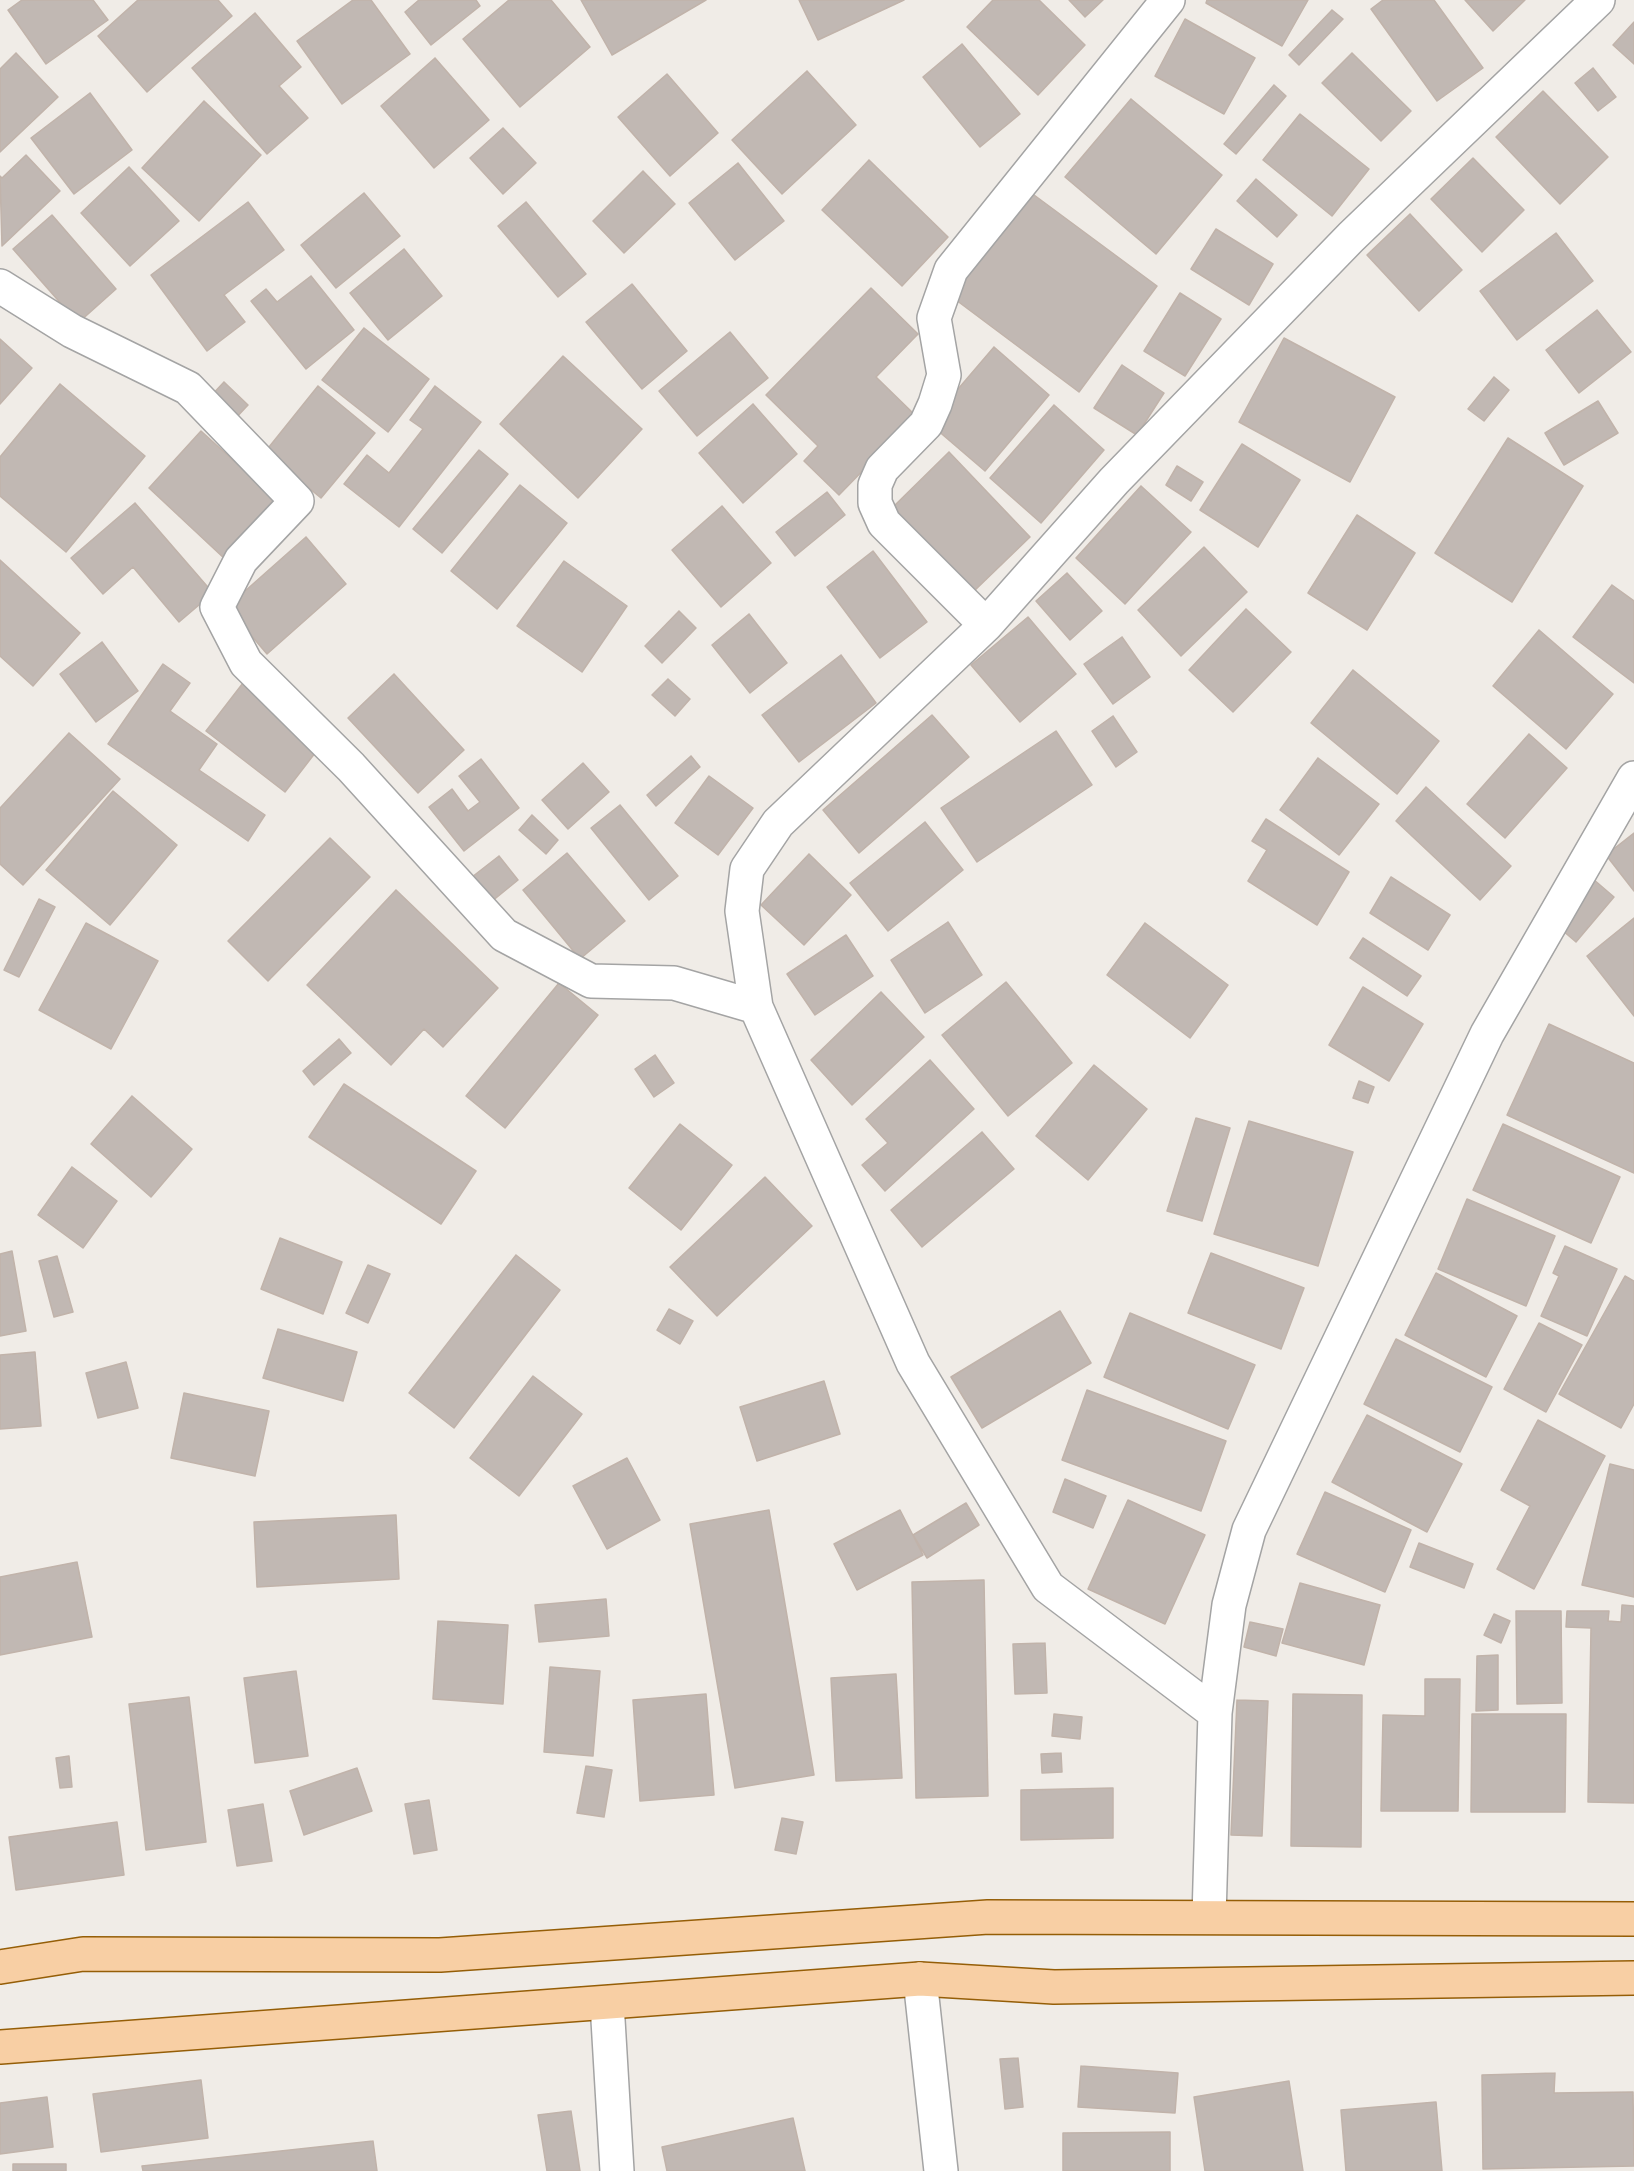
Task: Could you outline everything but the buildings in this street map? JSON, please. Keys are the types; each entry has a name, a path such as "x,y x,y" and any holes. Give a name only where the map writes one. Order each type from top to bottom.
{"main road":[{"path":"0,1967 83,1954 440,1955 988,1917 1634,1919"},
{"path":"0,2047 920,1979 1054,1987 1634,1978"}],"street":[{"path":"986,625 884,523 875,502 875,485 882,469 926,424 935,404 944,375 934,318 951,270 1168,0"},
{"path":"1215,1713 1048,1587 914,1363 756,1007 742,911 747,869 778,823 986,625 1114,481 1351,237 1598,0"},
{"path":"0,286 72,331 188,388 297,501 241,561 217,608 246,663 351,767 504,935 591,981 674,983 756,1007"},
{"path":"1209,1917 1215,1713 1229,1605 1250,1530 1488,1034 1634,778"},
{"path":"920,1979 941,2171"},
{"path":"607,2003 617,2171"}]}
